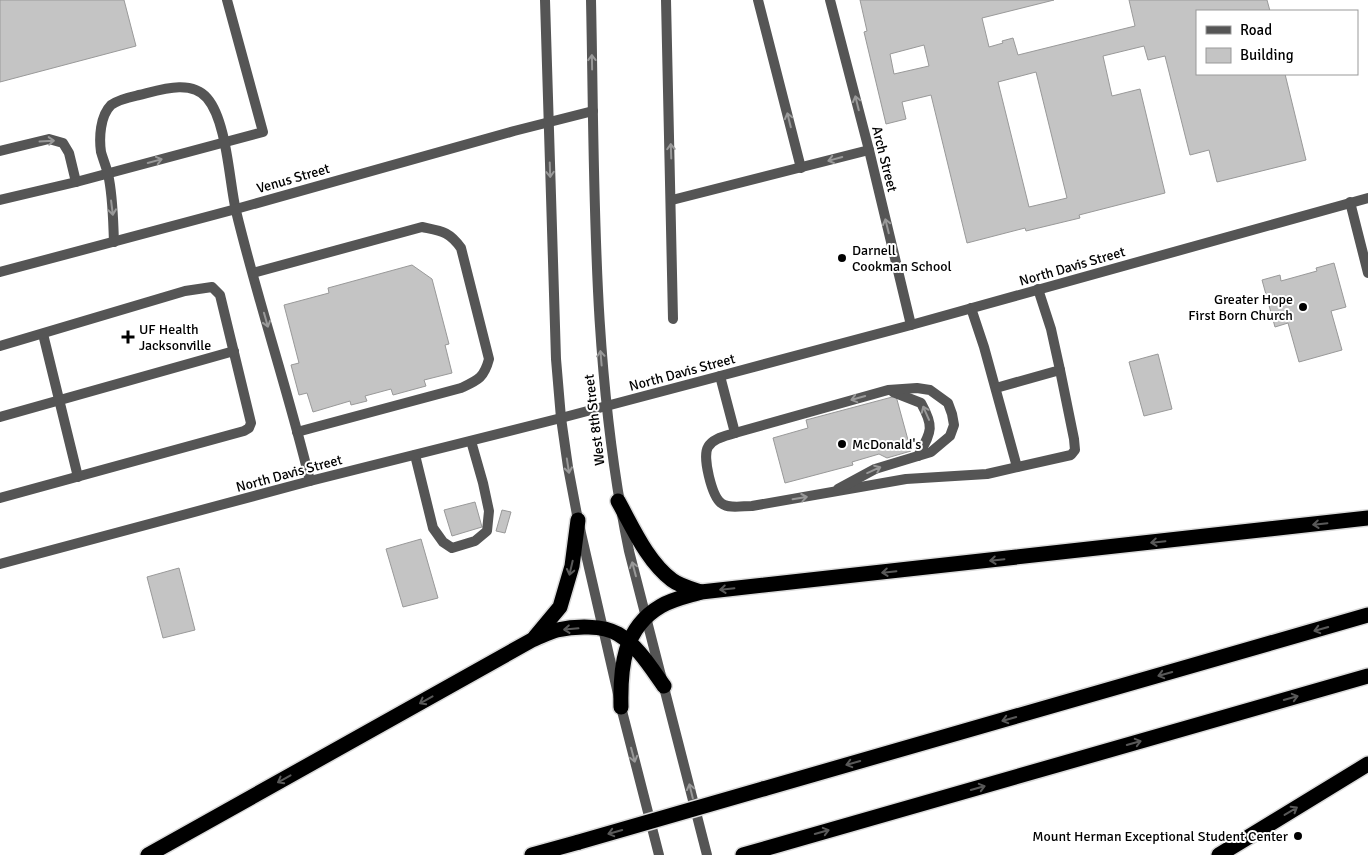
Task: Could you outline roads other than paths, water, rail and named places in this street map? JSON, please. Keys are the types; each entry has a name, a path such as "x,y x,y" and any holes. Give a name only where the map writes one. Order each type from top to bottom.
{"highway":[{"path":"618,500 658,568 674,581 701,592"},
{"path":"621,707 620,680 623,663 636,627 646,616 662,605 701,592 1368,518"},
{"path":"532,640 560,607 572,566 578,520"},
{"path":"532,855 1368,615"},
{"path":"148,855 532,640 556,630 574,628 602,629 617,633 629,642 646,660 664,686"},
{"path":"743,855 1368,676"},
{"path":"1219,855 1368,764"}],"street":[{"path":"0,200 108,174 263,132 227,0"},
{"path":"545,0 556,359 561,418 578,520 602,629 659,855"},
{"name":"West 8th Street","path":"590,0 599,329 606,406 618,500 629,551 707,855"},
{"path":"666,0 672,200 673,319"},
{"path":"758,0 801,168"},
{"name":"Arch Street","path":"830,0 869,150 911,325"},
{"path":"114,242 108,174 102,153 100,136 106,112 123,98 170,88 186,88 206,96 214,107 224,142 236,209 310,481"},
{"name":"Venus Street","path":"0,272 593,111"},
{"path":"0,151 49,139 63,143 69,153 76,182"},
{"path":"672,200 869,150"},
{"name":"North Davis Street","path":"0,564 310,481 561,418 911,325 1368,198"},
{"path":"1350,202 1368,273"},
{"path":"253,273 422,227 443,231 453,237 461,248 489,359 486,371 478,380 461,388 297,432"},
{"path":"0,346 185,292 212,286 220,295 251,423 249,428 0,498"},
{"path":"831,493 875,469 931,452 950,436 954,425 948,404 930,390 917,388 888,390 735,433 713,440 708,447 705,457 715,496 722,504 730,507 752,506 831,493 906,479 987,474 1070,455 1075,450 1060,370 1051,329 1038,289"},
{"path":"971,308 996,388 1017,467"},
{"path":"43,334 78,477"},
{"path":"0,417 234,352"},
{"path":"996,388 1060,370"},
{"path":"720,376 735,433"},
{"path":"888,390 921,403 928,414 931,425 918,456"},
{"path":"416,455 433,528 443,542 452,548 475,541 487,531 489,512 471,441"}],"place":[{"name":"Darnell Cookman School","path":"842,258"},
{"name":"Greater Hope First Born Church","path":"1303,307"},
{"name":"UF Health Jacksonville","path":"128,337"},
{"name":"McDonald's","path":"842,444"},
{"name":"Mount Herman Exceptional Student Center","path":"1298,836"}]}
